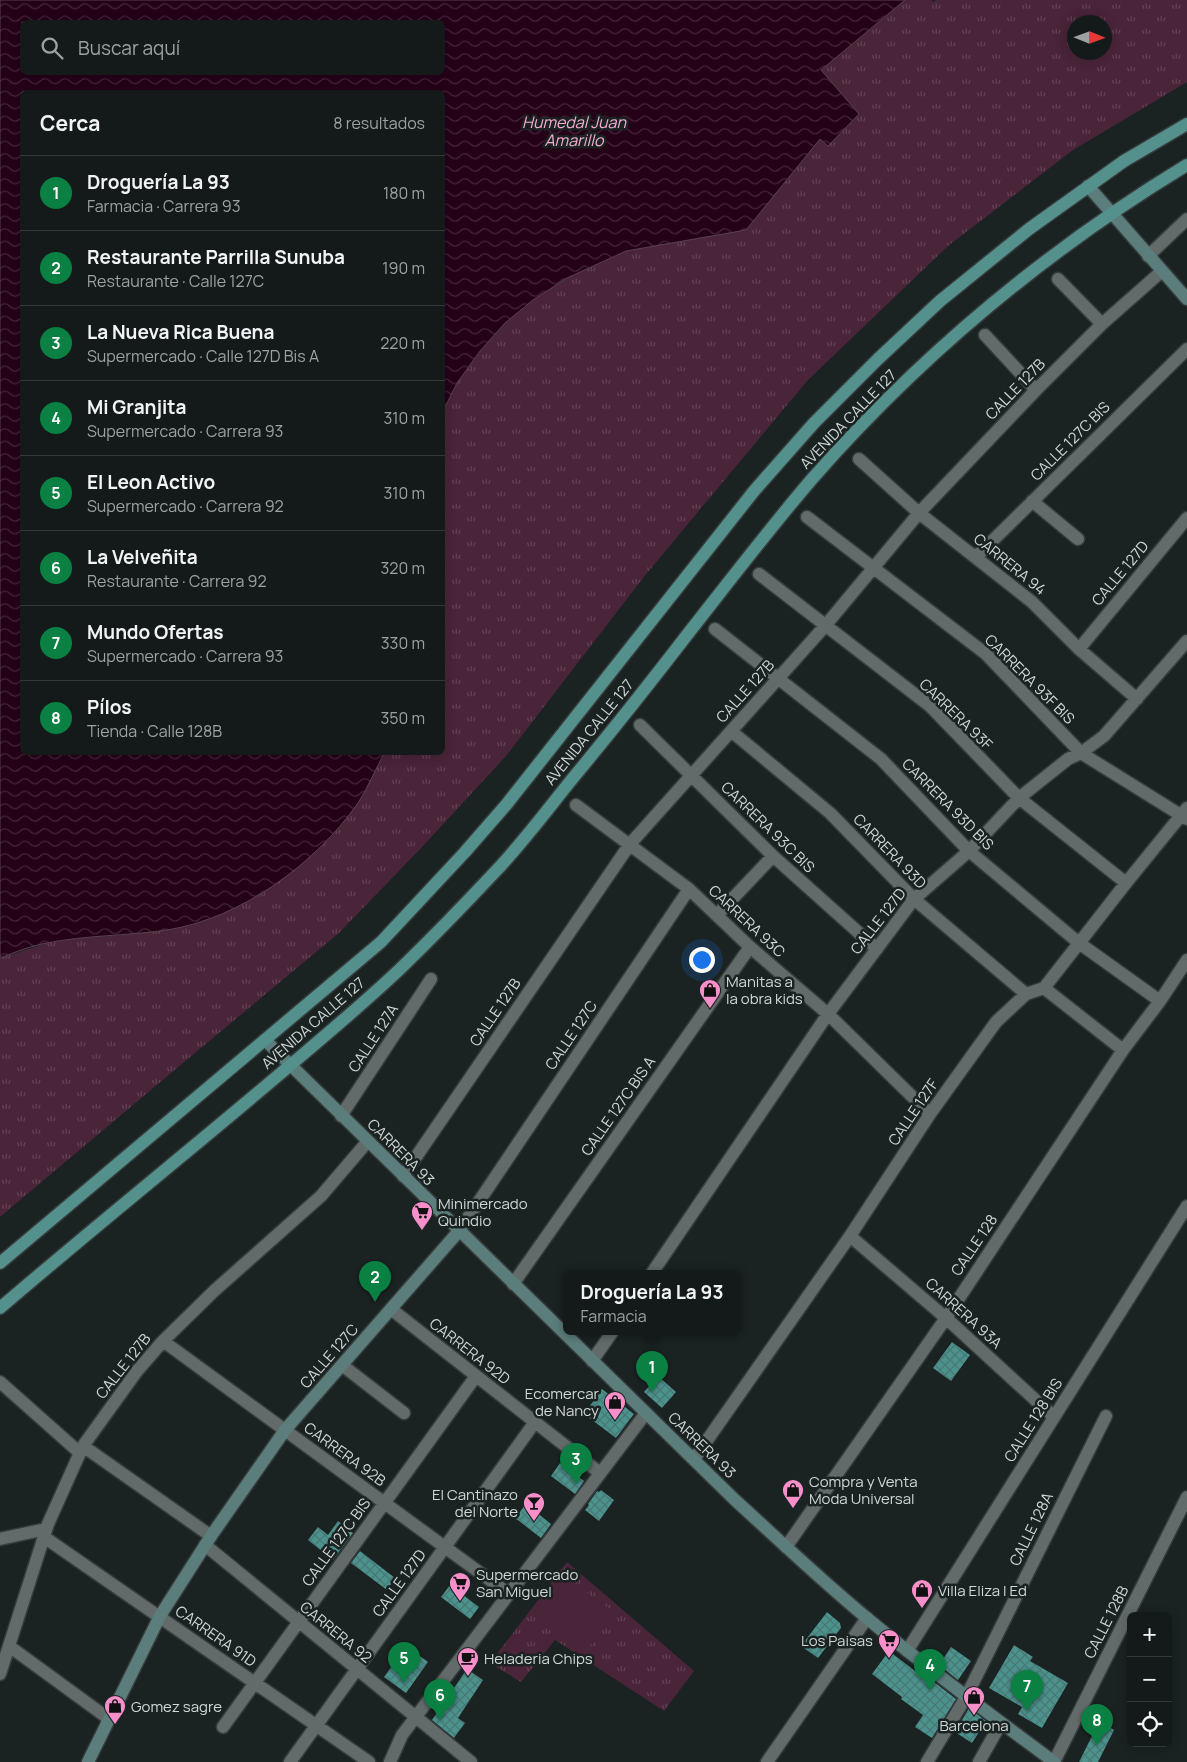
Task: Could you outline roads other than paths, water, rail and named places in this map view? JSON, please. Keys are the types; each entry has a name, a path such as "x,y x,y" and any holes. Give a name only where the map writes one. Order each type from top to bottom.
{"main road":[{"name":"AVENIDA CALLE 127","path":"0,1263 381,942 465,852 547,754 754,491 814,423 878,359 940,301 1029,229 1124,161 1187,124"},
{"name":"AVENIDA CALLE 127","path":"0,1308 290,1065 398,971 496,871 614,728 812,480 878,408 917,370 980,314 1044,264 1144,191 1187,165"}],"street":[{"path":"1088,186 1187,299"},
{"path":"1148,256 1187,219"},
{"name":"CALLE 127B","path":"403,1176 630,844 778,680 919,513 1036,390 1102,324 1162,271"},
{"path":"1058,279 1102,324"},
{"path":"985,335 1036,390"},
{"name":"CALLE 127C BIS","path":"976,557 1187,349"},
{"name":"CARRERA 94","path":"859,459 919,513 1032,602 1079,649 1137,699"},
{"path":"1032,501 1078,540"},
{"name":"CARRERA 93F BIS","path":"807,517 986,654 1080,753 1185,814"},
{"name":"CALLE 127D","path":"1079,649 1187,518"},
{"name":"CARRERA 93F","path":"759,574 930,706 1019,798 1126,883"},
{"name":"CARRERA 93D BIS","path":"715,629 880,759 969,851 1079,943 1160,1001"},
{"name":"CALLE 127D","path":"654,1270 828,1014 914,899 969,851 1019,798 1068,759 1104,736 1187,640"},
{"name":"CARRERA 93C BIS","path":"640,725 773,856 877,949"},
{"name":"CARRERA 93D","path":"731,732 830,813 914,899 1026,994"},
{"name":"CARRERA 93C","path":"576,805 689,889 750,947 828,1014 930,1114"},
{"path":"1123,1050 1044,988 1126,883 1185,814"},
{"path":"717,915 773,856"},
{"name":"CALLE 127C","path":"89,1762 160,1616 208,1540 285,1430 458,1231 689,889"},
{"name":"CALLE 127C BIS A","path":"513,1284 750,947"},
{"name":"CALLE 128","path":"786,1547 946,1318 1123,1050 1160,1001 1187,960"},
{"name":"CALLE 127A","path":"341,1116 431,979"},
{"name":"CALLE 127F","path":"694,1459 850,1236 930,1114 996,1022 1026,994 1044,988"},
{"name":"CARRERA 93","path":"265,1040 563,1333"},
{"name":"CALLE 127B","path":"0,1674 45,1533 82,1449 137,1371 162,1341 214,1291 321,1196 368,1141"},
{"name":"CALLE 128 BIS","path":"907,1650 1187,1206"},
{"name":"CARRERA 93A","path":"850,1236 946,1318 1054,1418"},
{"name":"CARRERA 92D","path":"390,1310 600,1473"},
{"name":"CARRERA 93","path":"565,1335 786,1547 867,1618 966,1697 1054,1762"},
{"path":"592,1361 610,1335"},
{"name":"CARRERA 92B","path":"162,1341 509,1594"},
{"path":"342,1365 404,1413"},
{"name":"CALLE 127C BIS","path":"223,1727 476,1376"},
{"name":"CARRERA 92","path":"0,1382 82,1449 208,1540 299,1622 471,1762"},
{"path":"390,1762 402,1735 646,1413"},
{"name":"CALLE 128A","path":"927,1762 966,1697 1106,1416"},
{"name":"CALLE 127D","path":"290,1762 535,1422"},
{"name":"CALLE 128B","path":"1054,1762 1187,1497"},
{"path":"0,1540 45,1533"},
{"name":"CARRERA 91D","path":"45,1533 369,1762"},
{"path":"767,1762 867,1618"},
{"path":"9,1646 109,1719"},
{"path":"979,1762 1001,1723"}],"water":[{"name":"Humedal Juan Amarillo","path":"0,0 905,0 821,70 859,114 828,146 820,139 746,230 626,251 567,278 533,300 505,323 480,351 457,383 445,407 445,90 20,90 20,755 383,755 358,803 321,847 274,885 249,901 195,924 152,932 62,940 17,951 0,958"}],"place":[{"name":"Manitas a la obra kids","path":"710,1009"},
{"name":"Minimercado Quindio","path":"422,1231"},
{"name":"Restaurante Parrilla Sunuba","path":"375,1302"},
{"name":"Droguería La 93","path":"652,1392"},
{"name":"Ecomercar de Nancy","path":"615,1421"},
{"name":"La Nueva Rica Buena","path":"576,1484"},
{"name":"Compra y Venta Moda Universal","path":"793,1509"},
{"name":"El Cantinazo del Norte","path":"534,1522"},
{"name":"Supermercado San Miguel","path":"460,1602"},
{"name":"Villa Eliza I Ed","path":"922,1609"},
{"name":"Los Paisas","path":"889,1659"},
{"name":"Heladeria Chips","path":"468,1677"},
{"name":"El Leon Activo","path":"404,1683"},
{"name":"Mi Granjita","path":"930,1690"},
{"name":"Mundo Ofertas","path":"1027,1711"},
{"name":"Barcelona","path":"974,1716"},
{"name":"La Velveñita","path":"440,1720"},
{"name":"Gomez sagre","path":"115,1725"},
{"name":"Pílos","path":"1097,1745"}]}
